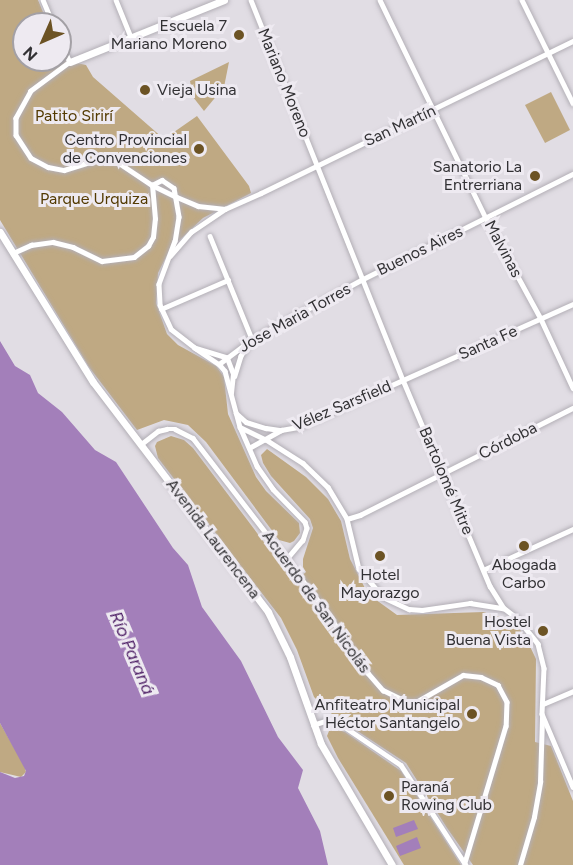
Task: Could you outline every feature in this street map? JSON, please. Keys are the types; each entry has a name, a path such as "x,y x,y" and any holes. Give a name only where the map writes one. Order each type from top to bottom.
{"street":[{"path":"116,0 131,37"},
{"path":"72,61 224,0"},
{"name":"Mariano Moreno","path":"251,0 316,166"},
{"name":"Malvinas","path":"380,0 486,218 541,320 573,388"},
{"path":"522,0 573,103"},
{"name":"San Martín","path":"170,256 191,232 225,208 434,110 573,41"},
{"path":"55,72 26,96 18,110 15,127 21,144 31,158 48,167 64,170 96,160 116,161 152,185 177,197 198,206 225,208"},
{"name":"Bartolomé Mitre","path":"316,166 402,380 483,570 504,608 524,626 538,644 544,668 542,714 573,787"},
{"name":"Buenos Aires","path":"363,279 573,174"},
{"path":"152,185 162,180 174,188 177,197 178,225 170,256 159,284 161,309 171,329 219,364 228,378 240,427 263,477 305,522 307,528 303,540 286,560"},
{"path":"13,253 31,244 53,242 74,247 102,261 134,257 148,246 153,237 155,219 152,185"},
{"name":"Avenida Laurencena","path":"0,232 84,369 268,612 290,657 313,725 329,760 392,865"},
{"path":"210,236 252,339 242,356 231,393"},
{"name":"Jose Maria Torres","path":"227,358 252,339 363,279"},
{"path":"161,309 228,280"},
{"name":"Santa Fe","path":"402,380 573,304"},
{"path":"195,348 227,358"},
{"path":"227,358 234,380"},
{"path":"219,364 227,358"},
{"name":"Vélez Sarsfield","path":"249,448 281,430 298,427 402,380"},
{"name":"Córdoba","path":"347,519 444,474 573,408"},
{"name":"Vélez Sarsfield","path":"236,413 246,422 281,430"},
{"path":"240,427 266,439 314,473 328,486 347,519 359,570 374,589 393,603 422,610 470,603 504,608"},
{"name":"Acuerdo de San Nicolás","path":"140,445 158,431 167,429 175,429 193,438 383,690 408,702 416,702 452,680 472,675 498,685 508,709 506,726 466,864"},
{"path":"483,570 573,529"},
{"path":"543,704 573,691"},
{"path":"520,865 534,817 540,782 542,714"},
{"path":"313,725 328,720 336,721 401,765 466,864"}],"green space":[{"name":"Parque Urquiza","path":"0,0 38,0 43,12 12,12 12,72 72,72 72,62 86,65 93,77 164,139 197,116 249,186 251,193 203,218 170,249 158,273 156,303 167,334 178,345 216,366 224,377 228,414 256,477 266,491 299,523 300,533 294,541 290,543 279,540 206,442 188,425 164,420 137,430 89,367 0,220"},
{"path":"229,62 224,87 204,111 193,97 190,81"},
{"path":"551,92 570,130 545,143 525,105"},
{"path":"171,436 184,440 193,448 294,582 306,572 303,559 313,528 310,519 271,476 263,463 261,455 267,449 306,477 328,499 341,521 350,559 368,594 397,615 483,612 508,619 517,626 525,636 536,659 535,742 551,746 573,801 573,865 473,865 406,763 333,715 314,697 297,650 281,618 158,458 155,446 157,442"},
{"path":"0,723 24,765 26,772 21,777 0,772"},
{"name":"Paraná Rowing Club","path":"336,729 345,732 401,771 461,865 404,865 338,758 327,736 329,731"}],"water":[{"name":"Río Paraná","path":"0,341 15,366 30,375 38,393 62,412 95,450 116,462 173,548 188,565 202,607 241,661 278,737 303,770 298,788 320,831 328,865 0,865 0,772 15,778 24,776 26,771 0,723"},
{"path":"414,820 418,829 396,837 393,828"},
{"path":"417,837 421,848 400,856 396,846"}],"place":[{"name":"Escuela 7 Mariano Moreno","path":"239,35"},
{"name":"Vieja Usina","path":"145,90"},
{"name":"Centro Provincial de Convenciones","path":"199,149"},
{"name":"Sanatorio La Entrerriana","path":"535,176"},
{"name":"Abogada Carbo","path":"524,546"},
{"name":"Hotel Mayorazgo","path":"380,556"},
{"name":"Hostel Buena Vista","path":"543,631"},
{"name":"Anfiteatro Municipal Héctor Santangelo","path":"472,714"},
{"name":"Paraná Rowing Club","path":"389,796"}],"park label":[{"name":"Patito Sirirí","path":"74,116"}]}
